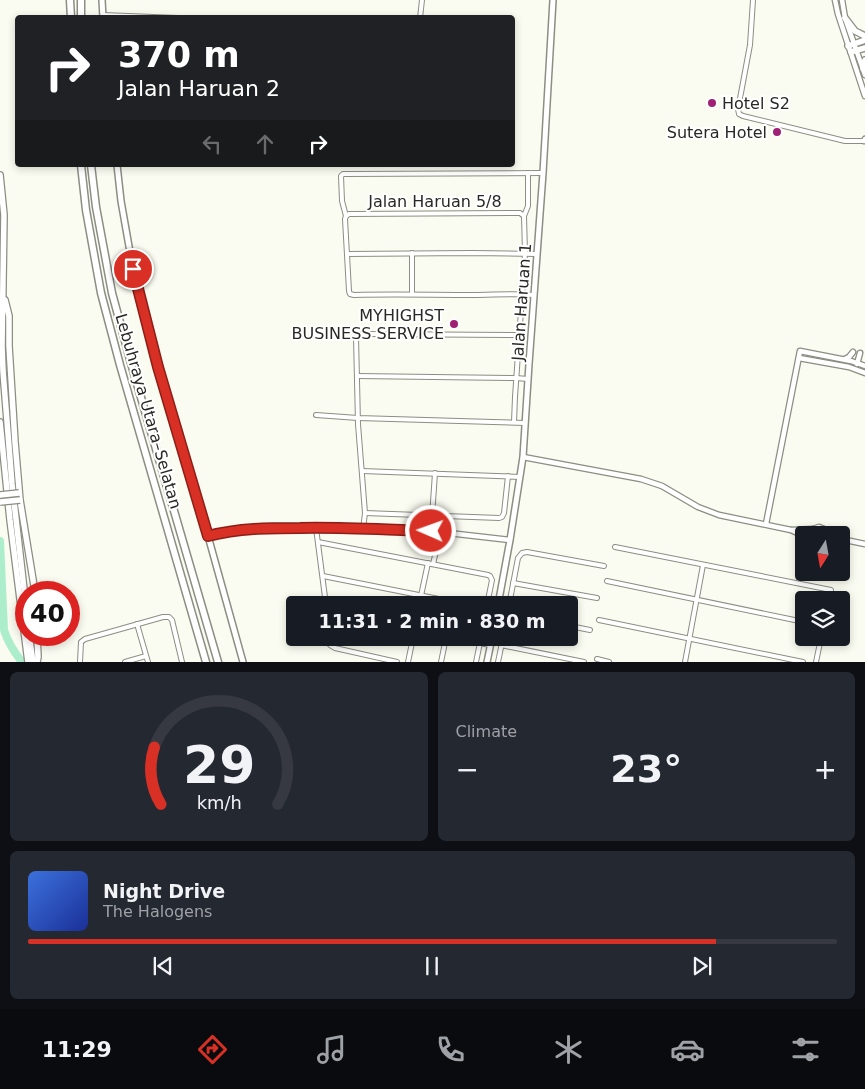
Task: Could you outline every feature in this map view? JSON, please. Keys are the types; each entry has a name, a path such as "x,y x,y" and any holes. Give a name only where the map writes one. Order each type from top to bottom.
{"highway":[{"path":"70,0 71,15"},
{"path":"81,0 81,15"},
{"name":"Lebuhraya Utara–Selatan","path":"81,167 86,210 101,292 206,662"},
{"name":"Lebuhraya Utara–Selatan","path":"91,167 96,207 112,293 130,363 218,662"}],"main road":[{"path":"102,0 103,15"},
{"name":"Jalan Haruan 1","path":"500,596 523,457 538,254 553,0"},
{"path":"845,18 855,31 865,36"},
{"path":"852,48 865,40"},
{"path":"852,48 865,48"},
{"path":"863,68 865,60"},
{"path":"117,167 120,200 133,269 158,367 243,662"},
{"path":"0,176 4,215 3,371 12,484 23,581"},
{"path":"3,291 8,311 19,493 33,581"},
{"path":"0,422 10,520 29,651 33,662"},
{"path":"0,495 19,493"},
{"path":"0,502 20,500"},
{"path":"28,662 29,646"},
{"path":"38,646 38,662"},
{"path":"487,662 490,646"}],"street":[{"path":"420,15 422,0"},
{"path":"753,0 750,45 738,109 739,114 822,136 846,141 865,141"},
{"path":"835,0 838,14 865,75"},
{"path":"842,0 865,96"},
{"path":"514,422 525,253 524,216 528,206 528,173"},
{"path":"534,295 350,294 346,216 342,201 342,174 543,173"},
{"name":"Jalan Haruan 5/8","path":"346,216 349,214 520,213 524,216"},
{"path":"412,253 412,294"},
{"path":"347,254 538,254"},
{"path":"363,529 365,513 358,418 357,335 519,335"},
{"path":"766,524 800,351 851,361 865,366"},
{"path":"844,360 853,352"},
{"path":"856,370 860,353 865,366"},
{"path":"799,358 865,373"},
{"path":"849,368 851,361"},
{"path":"357,376 528,379"},
{"path":"316,415 525,423"},
{"path":"523,457 641,479 662,486 707,511 795,532"},
{"path":"362,471 520,477"},
{"path":"431,531 435,473"},
{"path":"365,513 498,518 504,513 508,476"},
{"path":"208,536 224,532 262,528 316,528 431,531 510,540"},
{"path":"316,528 325,596"},
{"path":"791,530 795,530"},
{"path":"421,595 440,532"},
{"path":"850,541 865,544"},
{"path":"318,542 488,575 492,578 489,596"},
{"path":"615,547 831,591"},
{"path":"511,596 518,558 522,553 526,552 604,566"},
{"path":"685,662 703,565"},
{"path":"322,576 426,596"},
{"path":"607,581 795,620"},
{"path":"513,583 597,598"},
{"path":"80,662 81,642 85,638 169,617 172,620 182,662"},
{"path":"598,620 803,662"},
{"path":"138,624 148,662"},
{"path":"578,628 590,630"},
{"path":"332,646 397,662"},
{"path":"408,662 411,646"},
{"path":"441,662 444,646"},
{"path":"476,662 479,646"},
{"path":"498,662 501,646"},
{"path":"506,646 584,662"},
{"path":"816,662 819,646"},
{"path":"125,662 146,656"},
{"path":"598,659 609,662"}],"waterway":[{"path":"0,541 4,630 7,639 22,662"}],"place":[{"name":"Hotel S2","path":"712,103"},
{"name":"Sutera Hotel","path":"777,132"},
{"name":"MYHIGHST BUSINESS SERVICE","path":"454,324"}],"route":[{"path":"133,269 158,367 208,536 224,532 262,528 431,531"}]}
